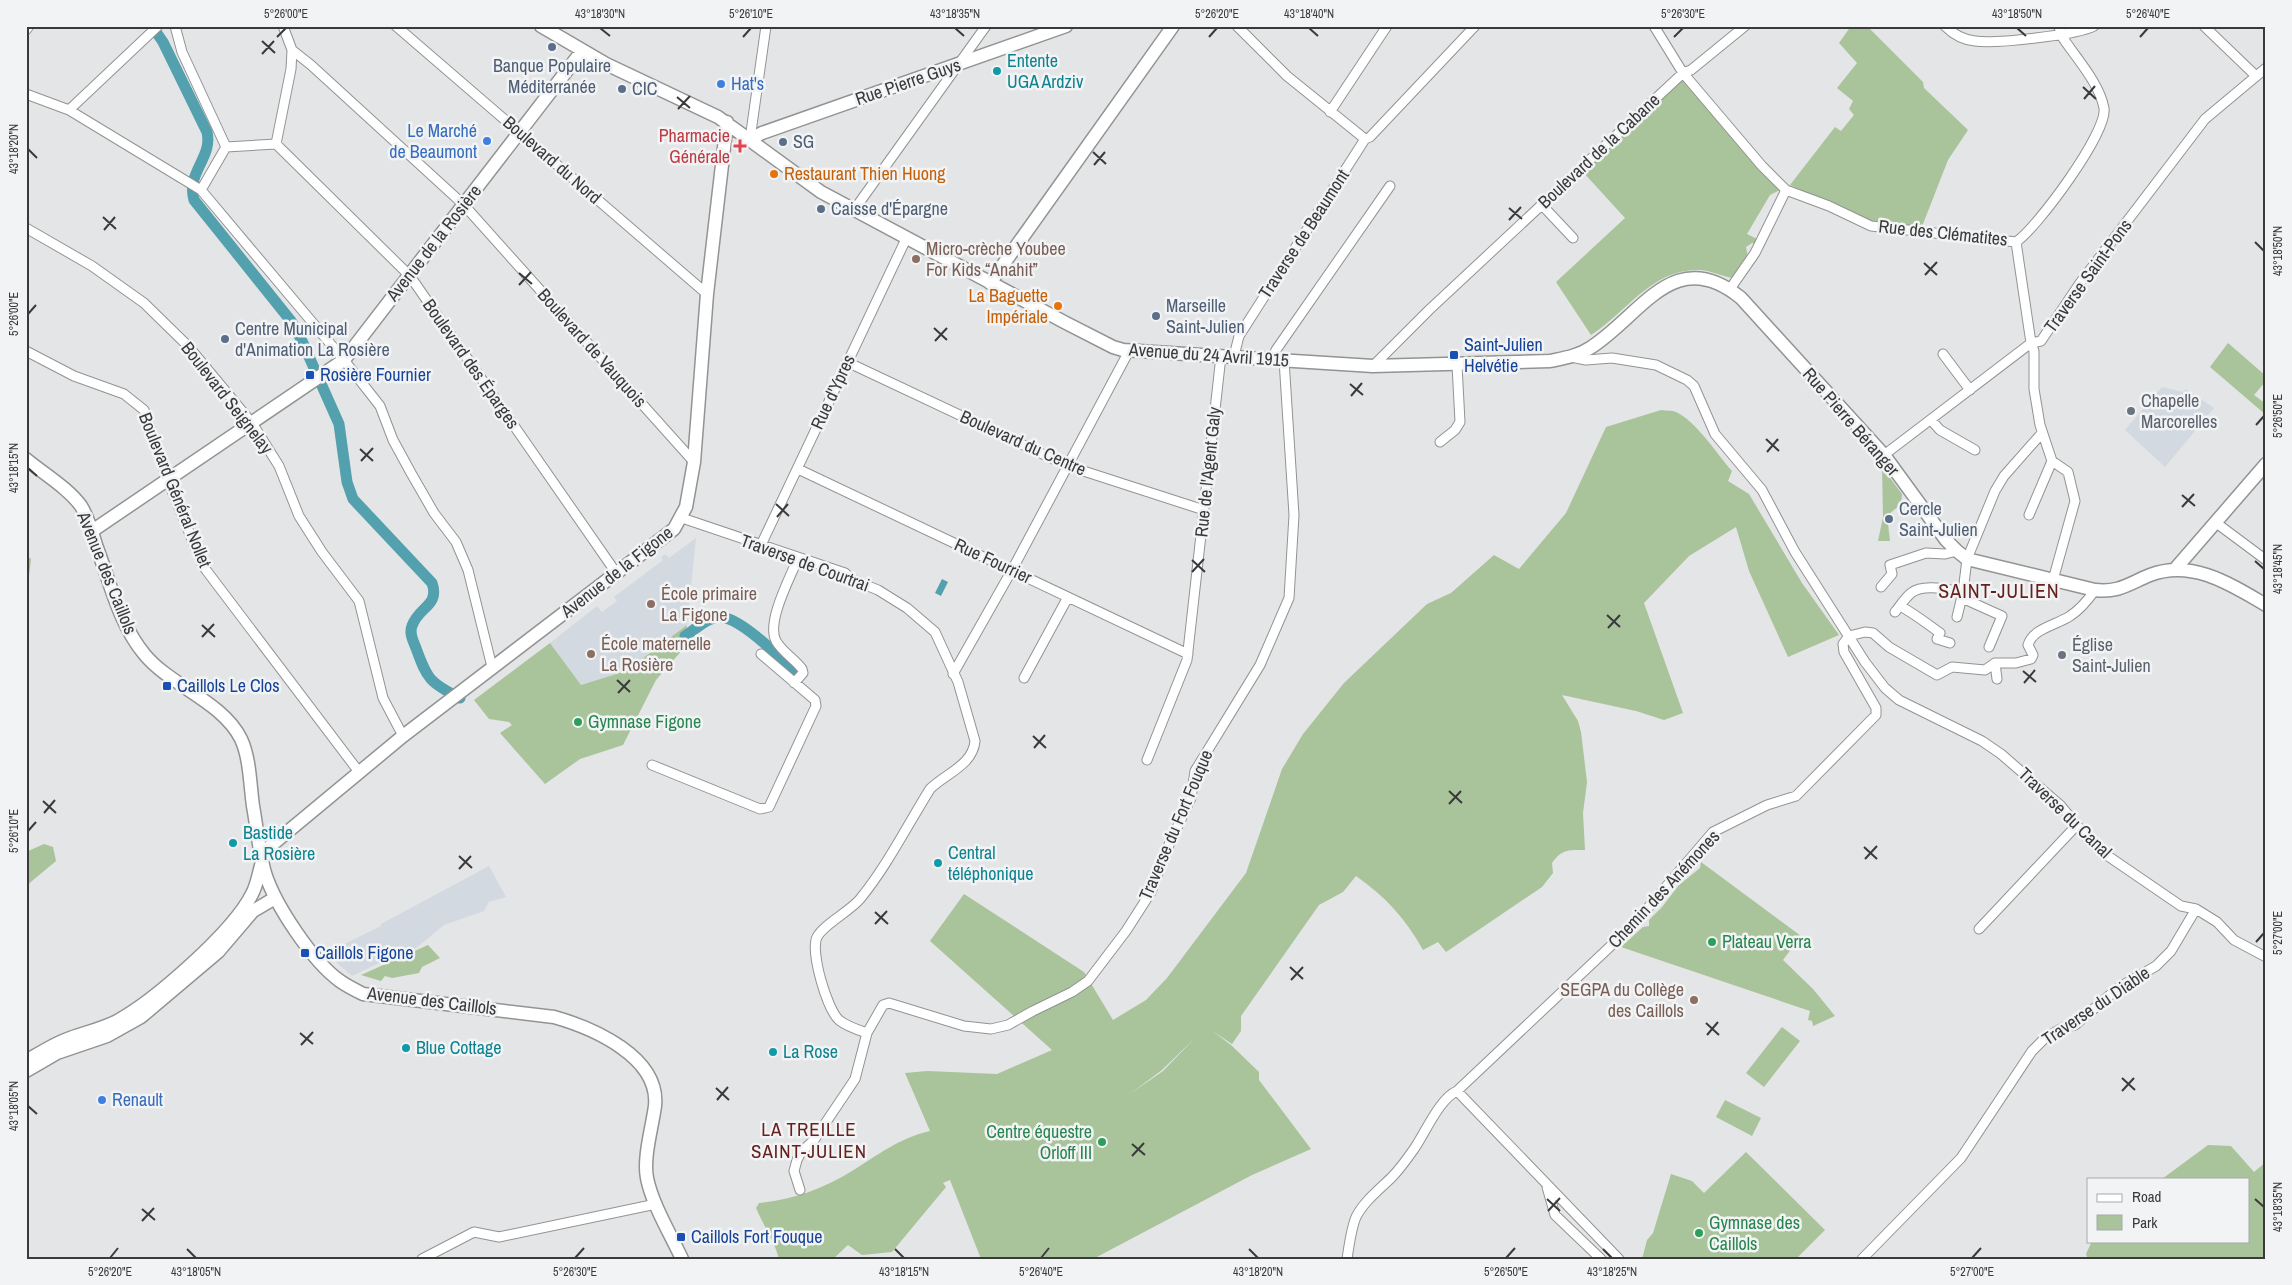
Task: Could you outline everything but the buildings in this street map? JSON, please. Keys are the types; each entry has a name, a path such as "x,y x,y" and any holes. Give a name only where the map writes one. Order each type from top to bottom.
{"street":[{"path":"26,30 29,26"},
{"path":"175,26 182,52 226,147"},
{"path":"195,186 226,147 276,144 292,50 283,26"},
{"name":"Boulevard du Nord","path":"396,26 706,294"},
{"name":"Avenue du 24 Avril 1915","path":"542,26 582,51 727,122 821,192 906,239 1112,347 1129,351 1373,366 1550,361 1571,357"},
{"path":"750,140 766,26"},
{"path":"854,210 986,26"},
{"name":"Rue Pierre Guys","path":"750,140 762,133 957,66 1066,26"},
{"path":"990,283 1173,26"},
{"path":"1237,26 1287,76 1365,139"},
{"path":"1330,112 1387,26"},
{"name":"Traverse de Beaumont","path":"1227,356 1365,139 1475,26"},
{"path":"1654,26 1683,72 1762,166 1786,190 1755,253 1730,289"},
{"name":"Boulevard de la Cabane","path":"1373,366 1429,310 1683,72 1691,70 1745,26"},
{"path":"1944,26 1954,34 1976,41 2094,26"},
{"path":"2204,26 2256,76"},
{"path":"69,110 155,29"},
{"path":"2053,580 2075,501 2068,472 2052,461 2036,409 2034,351 2031,343 2016,242 2023,237 2070,179 2097,130 2104,110 2100,93 2060,31"},
{"name":"Boulevard de Vauquois","path":"292,50 311,65 464,205 694,462"},
{"name":"Avenue de la Rosière","path":"92,531 344,360 582,51"},
{"name":"Traverse Saint-Pons","path":"1884,455 2031,343 2041,341 2080,283 2205,120 2266,68"},
{"path":"26,94 69,110 195,186 344,360 380,406 393,440 415,481 434,514 456,542 468,570 492,667"},
{"name":"Avenue de la Figone","path":"262,857 403,736 674,530 682,518 689,494 694,462 706,294 727,122"},
{"name":"Boulevard des Éparges","path":"276,144 410,276 617,574"},
{"path":"1278,359 1276,350 1390,186"},
{"name":"Rue des Clématites","path":"1786,190 1829,206 1871,226 2016,242"},
{"path":"1541,204 1573,238"},
{"name":"Boulevard Seignelay","path":"26,228 92,266 144,303 189,347 252,424 279,466 299,516 359,602 382,698 403,736"},
{"name":"Rue d'Ypres","path":"761,545 906,239"},
{"name":"Rue Pierre Béranger","path":"1571,357 1594,346 1670,283 1693,278 1706,279 1730,289 1741,298 1884,455 1946,540 1967,559 2095,590 2113,591 2151,575 2176,568"},
{"path":"953,674 1012,570 1129,351"},
{"name":"Boulevard Général Nollet","path":"26,352 74,376 124,394 134,399 144,410 150,422 168,481 203,566 359,772"},
{"path":"1943,354 1970,390"},
{"name":"Rue de l'Agent Galy","path":"1147,760 1188,654 1204,510 1227,356"},
{"path":"1571,357 1586,360 1612,358 1656,365 1678,374 1694,386 1715,434 1762,490 1795,552 1849,636 1865,632 1873,633 1889,647 1938,675 1952,667 1985,670 1995,663 2016,663 2031,659 2029,641 2036,634 2069,617 2086,603 2095,590"},
{"name":"Traverse du Fort Fouque","path":"800,1190 794,1172 800,1152 814,1140 855,1079 866,1033 884,1005 889,1003 964,1026 991,1029 1008,1025 1072,992 1088,981 1126,931 1151,892 1167,850 1192,798 1195,772 1260,665 1289,598 1294,515 1278,359"},
{"name":"Boulevard du Centre","path":"847,362 1068,466 1204,510"},
{"path":"1440,442 1455,430 1460,422 1458,365"},
{"path":"1931,420 1940,430 1975,450"},
{"path":"1957,617 1967,559 2000,482 2042,433"},
{"name":"Avenue des Caillols","path":"26,459 74,498 81,506 132,639 146,656 169,678 224,717 242,741 264,871 284,914 339,981 363,994 554,1017 578,1024 627,1051 646,1072 654,1094 646,1166 647,1178 656,1204 682,1259"},
{"path":"2029,515 2052,461"},
{"path":"2176,568 2265,465"},
{"name":"Rue Fourrier","path":"798,469 1188,654"},
{"name":"Traverse de Courtrai","path":"682,518 845,573 851,579 878,590 924,621 935,632 958,682 975,741 974,750 969,759 940,779 930,789 870,887 854,907 818,936 815,945 816,962 834,1012 845,1024 866,1033"},
{"path":"2215,522 2266,560"},
{"path":"1881,587 1892,574 1890,566 1926,553 1945,554 1957,551"},
{"path":"798,558 778,610 773,632 782,650 800,666 798,678"},
{"path":"2176,568 2189,569 2211,576 2266,605"},
{"path":"1950,643 1937,639 1940,633 1923,622 1918,615 1898,609 1911,593 1917,590 1934,589 1962,595 2002,616 1989,646"},
{"path":"1024,678 1068,597"},
{"name":"Traverse du Canal","path":"1849,636 1878,681 1892,695 1982,740 2061,806 2089,840 2127,870 2181,906 2196,909"},
{"name":"Chemin des Anémones","path":"1347,1259 1356,1217 1372,1196 1394,1175 1413,1151 1433,1121 1440,1104 1457,1091 1634,924 1713,832 1767,805 1796,796 1876,715 1876,708 1844,652 1843,644 1849,636"},
{"path":"652,765 760,809 769,807 816,706 814,700 798,678 761,654"},
{"path":"1995,663 1997,679"},
{"path":"1979,930 2077,825"},
{"path":"27,1067 70,1038 92,1032 117,1021 135,1009 212,945 253,893 262,857"},
{"path":"27,1067 57,1053 107,1036 141,1017 218,952 254,911 275,898"},
{"path":"2196,909 2217,922 2234,940 2266,957"},
{"name":"Traverse du Diable","path":"1862,1259 1961,1158 2032,1051 2045,1038 2064,1027 2075,1025 2118,988 2156,966 2171,951 2196,909"},
{"path":"1457,1091 1619,1259"},
{"path":"1547,1184 1555,1215 1601,1259"},
{"path":"422,1259 474,1232 499,1237 656,1204"}],"shaded area":[{"path":"2162,387 2183,392 2186,389 2214,408 2165,467 2125,430"},
{"name":"École primaire La Figone","path":"696,538 687,625 626,671 581,685 550,643 597,606 602,612 617,601 614,597 663,560 661,557 665,554 669,558"},
{"path":"489,866 506,897 489,902 484,911 444,925 416,948 409,949 352,976 328,952 381,926 381,924"}],"green space":[{"path":"1851,26 1867,26 1923,82 1924,88 1968,130 1948,160 1921,229 1867,221 1790,185 1835,127 1841,131 1854,115 1849,109 1853,101 1837,88 1857,63 1839,43"},
{"path":"1683,78 1780,190 1770,195 1747,234 1759,240 1757,244 1752,243 1746,247 1748,258 1734,278 1701,270 1684,271 1668,276 1654,283 1591,335 1556,282 1625,218 1583,172"},
{"path":"2228,343 2266,376 2266,381 2254,395 2266,404 2266,415 2210,367"},
{"path":"1661,410 1673,411 1684,416 1706,438 1732,471 1728,481 1749,494 1802,583 1839,635 1788,657 1749,571 1736,527 1689,556 1644,603 1683,713 1664,720 1636,711 1562,695 1578,721 1581,732 1587,782 1583,813 1585,850 1570,850 1559,855 1552,863 1553,873 1542,887 1446,952 1438,942 1423,950 1394,909 1356,876 1343,892 1319,905 1241,1016 1241,1031 1232,1044 1211,1030 1231,1045 1259,1072 1259,1080 1311,1149 1252,1175 1093,1259 981,1259 950,1180 943,1183 946,1187 892,1252 862,1255 848,1245 833,1259 779,1259 775,1246 756,1208 759,1203 795,1196 819,1188 908,1138 930,1131 905,1073 927,1071 997,1074 1052,1050 930,941 964,894 1084,972 1113,1020 1146,1000 1167,978 1246,873 1282,769 1303,734 1344,683 1427,604 1451,593 1494,555 1519,569 1566,513 1606,427","holes":["1196,1037 1163,1071 1130,1094 1162,1070"]},
{"path":"1882,467 1902,494 1901,504 1887,516 1890,541 1878,541 1883,517"},
{"path":"26,555 31,559 26,601"},
{"path":"687,625 684,648 656,680 623,745 580,759 545,784 500,733 512,725 509,722 489,719 474,700 550,643 581,685 626,671"},
{"path":"44,844 53,847 56,861 26,886 26,852"},
{"name":"Plateau Verra","path":"1701,862 1801,936 1783,960 1813,989 1835,1016 1813,1026 1812,1021 1808,1020 1810,1011 1621,947 1643,927 1649,926 1649,920 1679,885 1700,868"},
{"path":"428,945 440,958 422,967 419,973 392,978 385,976 381,981 361,975"},
{"path":"1782,1027 1800,1041 1764,1087 1746,1073"},
{"path":"1725,1100 1761,1118 1752,1136 1716,1117"},
{"path":"2208,1145 2231,1146 2254,1172 2266,1162 2266,1259 2088,1259 2086,1254 2092,1242 2250,1242 2250,1178 2163,1178"},
{"path":"1746,1152 1825,1230 1796,1259 1642,1259 1647,1240 1653,1233 1671,1174 1692,1181 1704,1193"}],"water":[{"path":"942,579 948,582 941,596 935,593"}],"waterway":[{"path":"152,26 163,42 207,132 206,150 194,181 194,200 291,321 302,341 339,424 347,482 353,499 432,583 433,597 431,602 415,620 411,629 412,637 423,667 431,679 460,698"},
{"path":"685,636 709,620 718,617 727,618 759,638 796,672"}],"place":[{"name":"Banque Populaire Méditerranée","path":"552,47"},
{"name":"Entente UGA Ardziv","path":"997,71"},
{"name":"Hat's","path":"721,84"},
{"name":"CIC","path":"622,89"},
{"name":"Le Marché de Beaumont","path":"487,141"},
{"name":"SG","path":"783,142"},
{"name":"Pharmacie Générale","path":"740,146"},
{"name":"Restaurant Thien Huong","path":"774,174"},
{"name":"Caisse d'Épargne","path":"821,209"},
{"name":"Micro-crèche Youbee For Kids “Anahit”","path":"916,259"},
{"name":"La Baguette Impériale","path":"1058,306"},
{"name":"Marseille Saint-Julien","path":"1156,316"},
{"name":"Centre Municipal d'Animation La Rosière","path":"225,339"},
{"name":"Saint-Julien Helvétie","path":"1454,355"},
{"name":"Rosière Fournier","path":"310,375"},
{"name":"Chapelle Marcorelles","path":"2131,411"},
{"name":"Cercle Saint-Julien","path":"1889,519"},
{"name":"École primaire La Figone","path":"651,604"},
{"name":"École maternelle La Rosière","path":"591,654"},
{"name":"Église Saint-Julien","path":"2062,655"},
{"name":"Caillols Le Clos","path":"167,686"},
{"name":"Gymnase Figone","path":"578,722"},
{"name":"Bastide La Rosière","path":"233,843"},
{"name":"Central téléphonique","path":"938,863"},
{"name":"Plateau Verra","path":"1712,942"},
{"name":"Caillols Figone","path":"305,953"},
{"name":"SEGPA du Collège des Caillols","path":"1694,1000"},
{"name":"Blue Cottage","path":"406,1048"},
{"name":"La Rose","path":"773,1052"},
{"name":"Renault","path":"102,1100"},
{"name":"Centre équestre Orloff III","path":"1102,1142"},
{"name":"Gymnase des Caillols","path":"1699,1233"},
{"name":"Caillols Fort Fouque","path":"681,1237"}],"district":[{"name":"SAINT-JULIEN","path":"1999,591"},
{"name":"LA TREILLE SAINT-JULIEN","path":"809,1140"}]}
